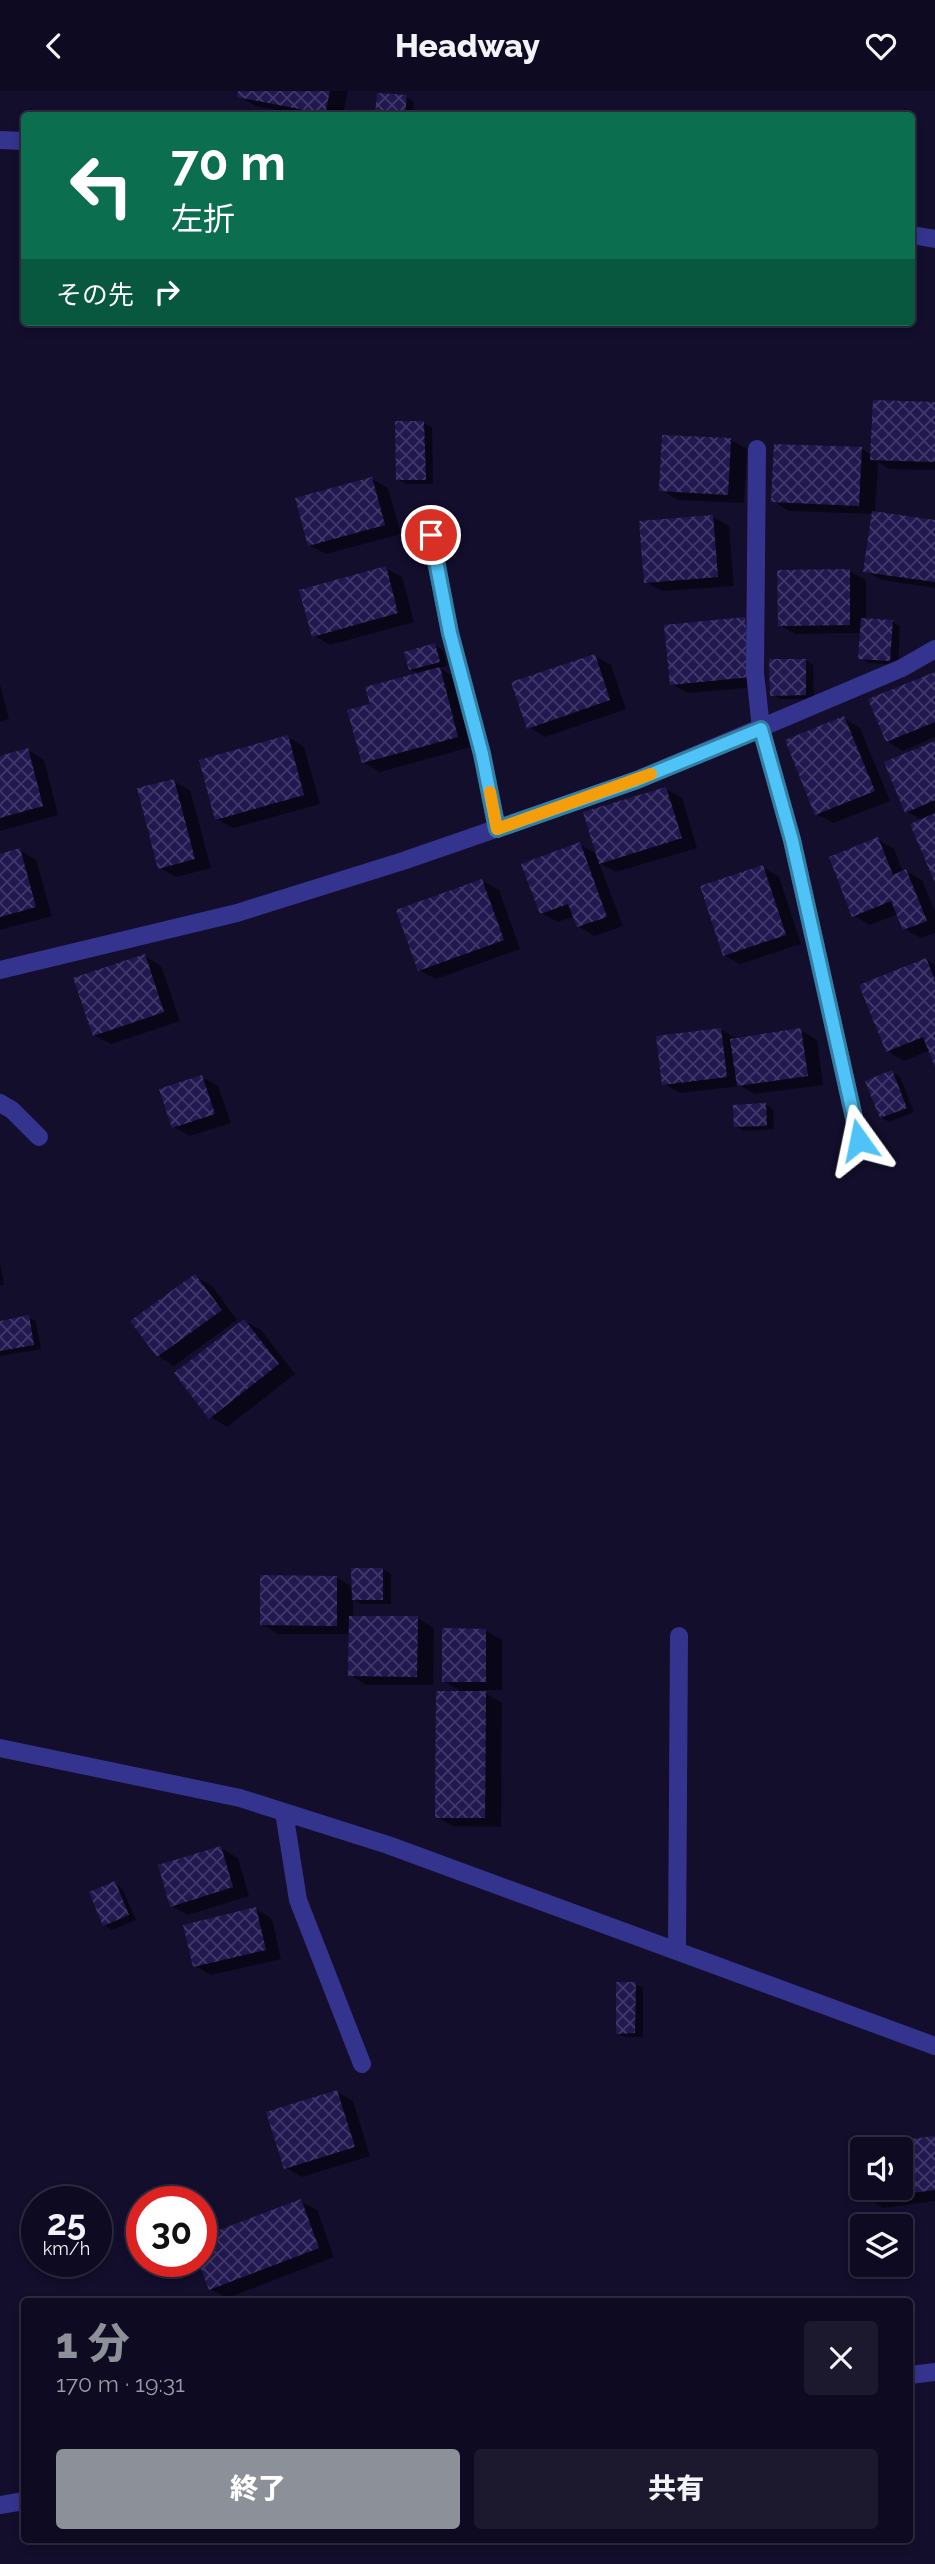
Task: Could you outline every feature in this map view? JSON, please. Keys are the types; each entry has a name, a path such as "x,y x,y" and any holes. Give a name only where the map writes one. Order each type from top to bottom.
{"street":[{"path":"0,140 21,141"},
{"path":"915,236 935,239"},
{"path":"757,449 755,672 761,729 792,840 859,1140"},
{"path":"431,535 450,633 482,754 497,829"},
{"path":"0,970 237,913 497,829 637,780 902,668 935,649"},
{"path":"0,1103 12,1110 39,1137"},
{"path":"677,1951 679,1636"},
{"path":"0,1748 240,1798 388,1845 935,2046"},
{"path":"284,1812 298,1900 362,2064"},
{"path":"913,2375 935,2372"},
{"path":"0,2505 21,2502"}],"building":[{"path":"238,91 330,91 325,112 237,97"},
{"path":"377,93 407,95 405,112 375,112"},
{"path":"873,400 935,402 935,462 870,460"},
{"path":"395,421 424,421 426,480 396,480"},
{"path":"662,435 731,438 728,495 659,491"},
{"path":"774,444 862,447 859,506 771,502"},
{"path":"372,477 385,525 308,546 295,498"},
{"path":"872,511 935,520 935,582 863,572"},
{"path":"713,515 718,577 644,583 639,521"},
{"path":"386,566 398,613 312,637 299,590"},
{"path":"850,569 850,625 778,626 777,570"},
{"path":"745,617 751,677 670,685 664,625"},
{"path":"861,618 893,620 890,661 858,659"},
{"path":"435,643 440,662 409,670 404,652"},
{"path":"595,654 610,700 527,729 511,682"},
{"path":"769,659 806,659 806,695 770,696"},
{"path":"440,667 458,737 362,763 347,710 370,704 365,687"},
{"path":"935,672 935,722 886,742 868,699"},
{"path":"844,716 875,791 815,815 785,740"},
{"path":"288,735 304,795 215,820 199,760"},
{"path":"935,741 935,800 905,813 884,762"},
{"path":"28,748 43,806 0,818 0,756"},
{"path":"174,779 195,859 158,869 137,788"},
{"path":"666,787 682,838 599,864 583,812"},
{"path":"935,813 935,883 910,824"},
{"path":"878,837 893,875 906,869 927,921 903,930 891,901 852,917 829,857"},
{"path":"580,842 607,917 577,927 568,904 540,914 521,864"},
{"path":"20,848 36,907 0,917 0,854"},
{"path":"763,865 786,935 723,956 700,886"},
{"path":"482,879 504,940 418,971 396,910"},
{"path":"145,954 164,1012 93,1036 73,978"},
{"path":"926,958 935,980 935,1067 923,1037 886,1052 859,985"},
{"path":"721,1028 727,1077 662,1085 656,1036"},
{"path":"801,1028 808,1076 737,1086 730,1039"},
{"path":"892,1070 907,1108 880,1118 865,1081"},
{"path":"202,1075 215,1114 172,1128 159,1089"},
{"path":"766,1103 767,1126 734,1127 733,1105"},
{"path":"195,1274 222,1310 157,1357 130,1321"},
{"path":"29,1315 34,1345 0,1351 0,1321"},
{"path":"244,1319 279,1364 209,1419 174,1373"},
{"path":"351,1568 383,1568 383,1600 352,1600"},
{"path":"260,1575 337,1576 337,1626 260,1625"},
{"path":"349,1616 418,1616 417,1677 348,1676"},
{"path":"442,1628 486,1629 486,1682 442,1682"},
{"path":"436,1691 486,1691 485,1818 435,1818"},
{"path":"221,1846 233,1887 170,1907 158,1865"},
{"path":"115,1881 129,1915 103,1926 89,1892"},
{"path":"256,1907 266,1950 193,1967 183,1925"},
{"path":"616,1982 636,1982 635,2033 616,2034"},
{"path":"337,2090 355,2147 284,2169 266,2112"},
{"path":"935,2136 935,2190 913,2193 913,2139"},
{"path":"301,2199 319,2248 209,2290 204,2277 217,2277 217,2231"}],"slow traffic":[{"path":"490,792 497,829 651,774"}],"route":[{"path":"431,535 450,633 482,754 497,829 637,780 761,729 792,840 859,1140"}]}
